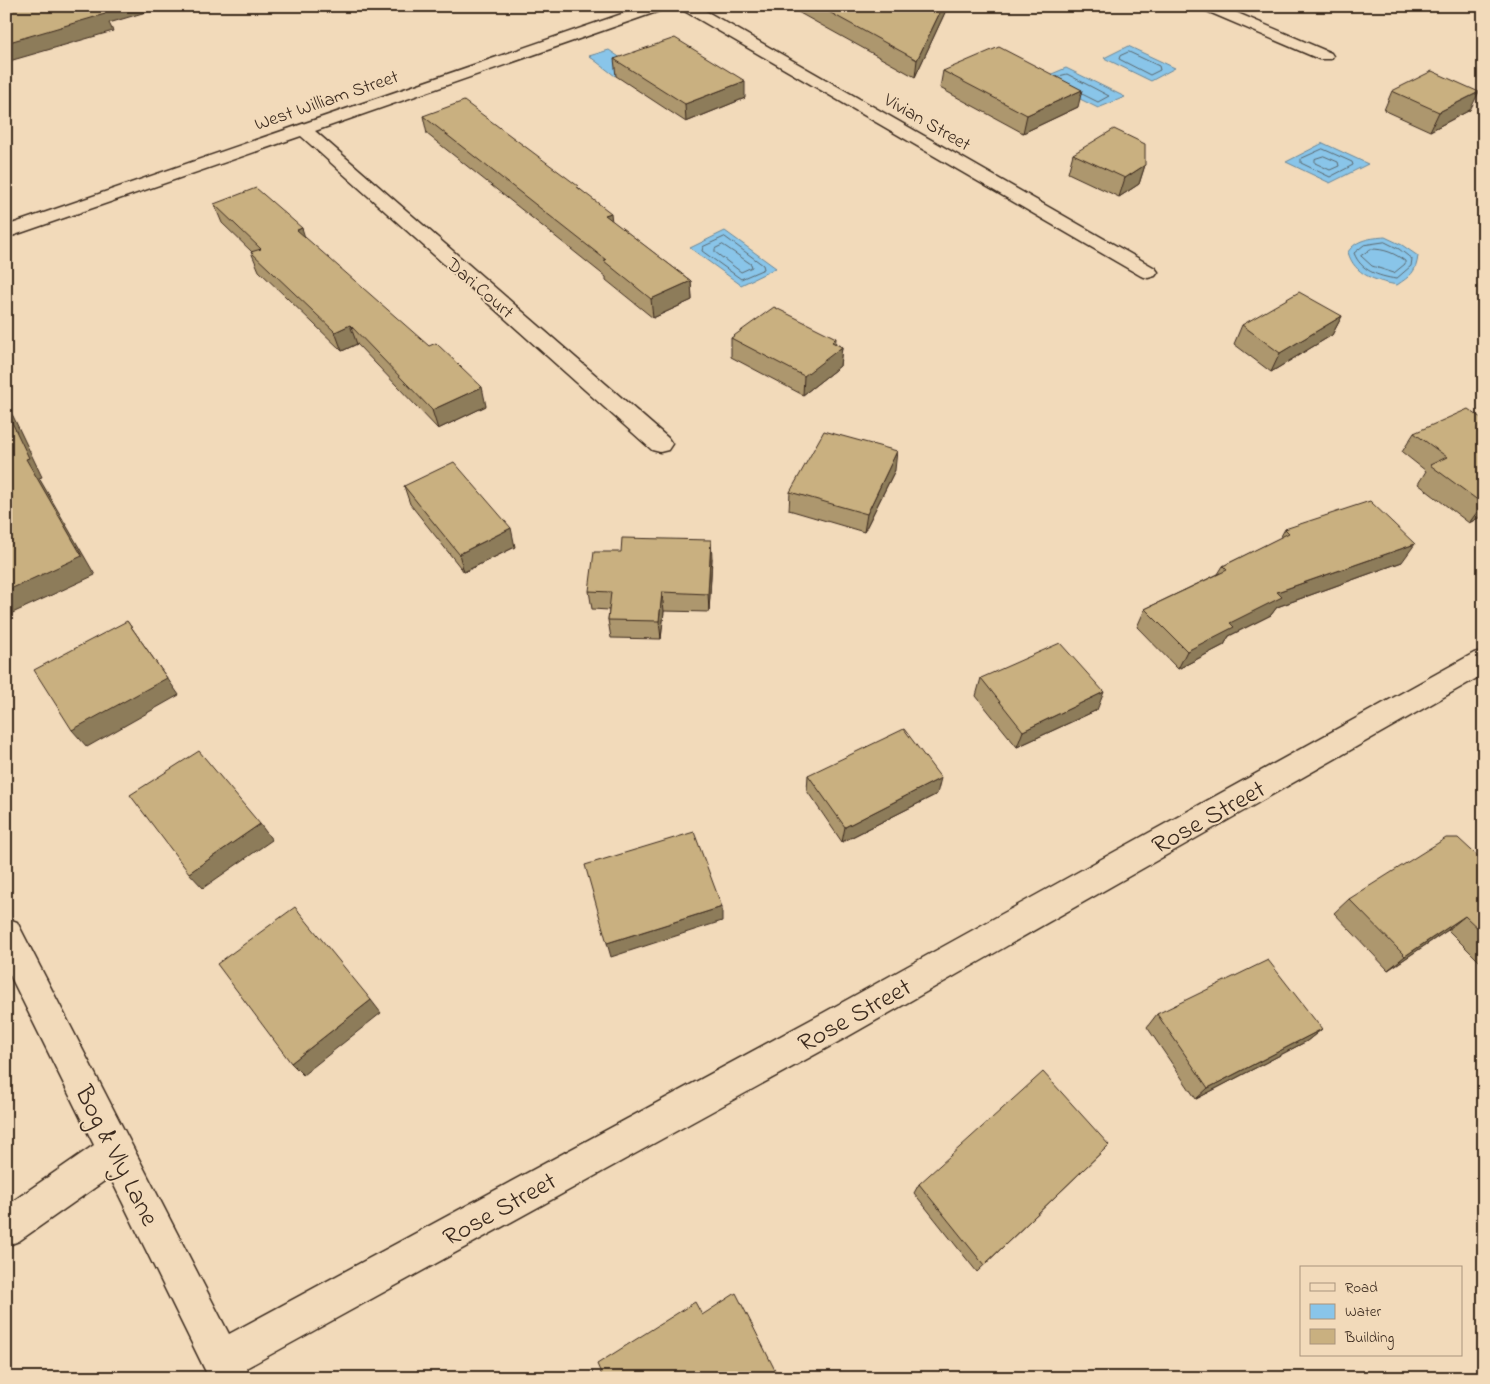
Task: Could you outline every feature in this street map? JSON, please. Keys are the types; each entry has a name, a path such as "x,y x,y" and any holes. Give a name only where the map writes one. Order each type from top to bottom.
{"street":[{"name":"West William Street","path":"6,232 660,6"},
{"name":"Vivian Street","path":"686,6 1148,272"},
{"path":"1207,6 1325,56"},
{"name":"Dari Court","path":"303,129 660,444"},
{"name":"Rose Street","path":"226,1369 1484,661"},
{"name":"Bog & Vly Lane","path":"6,933 226,1369"},
{"path":"6,1228 116,1151"}],"water":[{"path":"1128,46 1175,68 1151,81 1104,58"},
{"path":"609,50 637,69 615,76 589,56"},
{"path":"1066,68 1125,97 1098,108 1040,79"},
{"path":"1323,143 1368,164 1330,183 1286,162"},
{"path":"725,231 776,268 741,285 690,248"},
{"path":"1385,237 1402,245 1418,256 1412,274 1397,285 1367,276 1355,266 1348,252 1355,244"}],"building":[{"path":"6,6 101,6 105,14 6,43"},
{"path":"818,6 943,6 917,60"},
{"path":"675,38 745,81 685,104 614,59"},
{"path":"999,47 1082,90 1027,115 943,71"},
{"path":"1432,71 1479,92 1439,112 1392,91"},
{"path":"464,101 578,186 611,213 605,215 691,281 651,299 604,261 606,260 423,116"},
{"path":"1114,129 1145,144 1145,165 1125,178 1073,154"},
{"path":"256,188 302,228 297,230 429,346 436,343 482,387 432,410 350,325 335,332 251,252 261,249 214,204"},
{"path":"1299,292 1342,316 1280,353 1242,325"},
{"path":"774,307 836,338 832,342 842,347 804,376 731,338"},
{"path":"1468,409 1484,420 1484,504 1430,465 1447,457 1414,433"},
{"path":"6,410 29,458 26,459 82,556 6,591"},
{"path":"824,431 897,451 867,514 790,492"},
{"path":"454,462 511,528 459,554 404,486"},
{"path":"1370,501 1415,544 1277,592 1282,597 1230,623 1234,627 1187,651 1145,609 1227,570 1223,566 1289,533 1285,529"},
{"path":"622,538 711,540 708,594 662,592 659,621 608,620 611,592 589,591 594,552 621,552"},
{"path":"127,621 167,678 72,730 34,670"},
{"path":"1060,643 1104,692 1023,731 981,678"},
{"path":"904,729 941,778 845,827 808,775"},
{"path":"199,751 260,824 189,873 130,795"},
{"path":"694,832 722,907 607,943 585,865"},
{"path":"1446,838 1458,838 1484,862 1484,934 1465,916 1405,956 1349,899"},
{"path":"295,907 371,1000 291,1063 217,964"},
{"path":"1268,960 1322,1029 1208,1088 1157,1014"},
{"path":"1043,1072 1109,1145 984,1265 919,1184"},
{"path":"736,1293 779,1378 603,1378 597,1364 695,1302 702,1315"}]}
